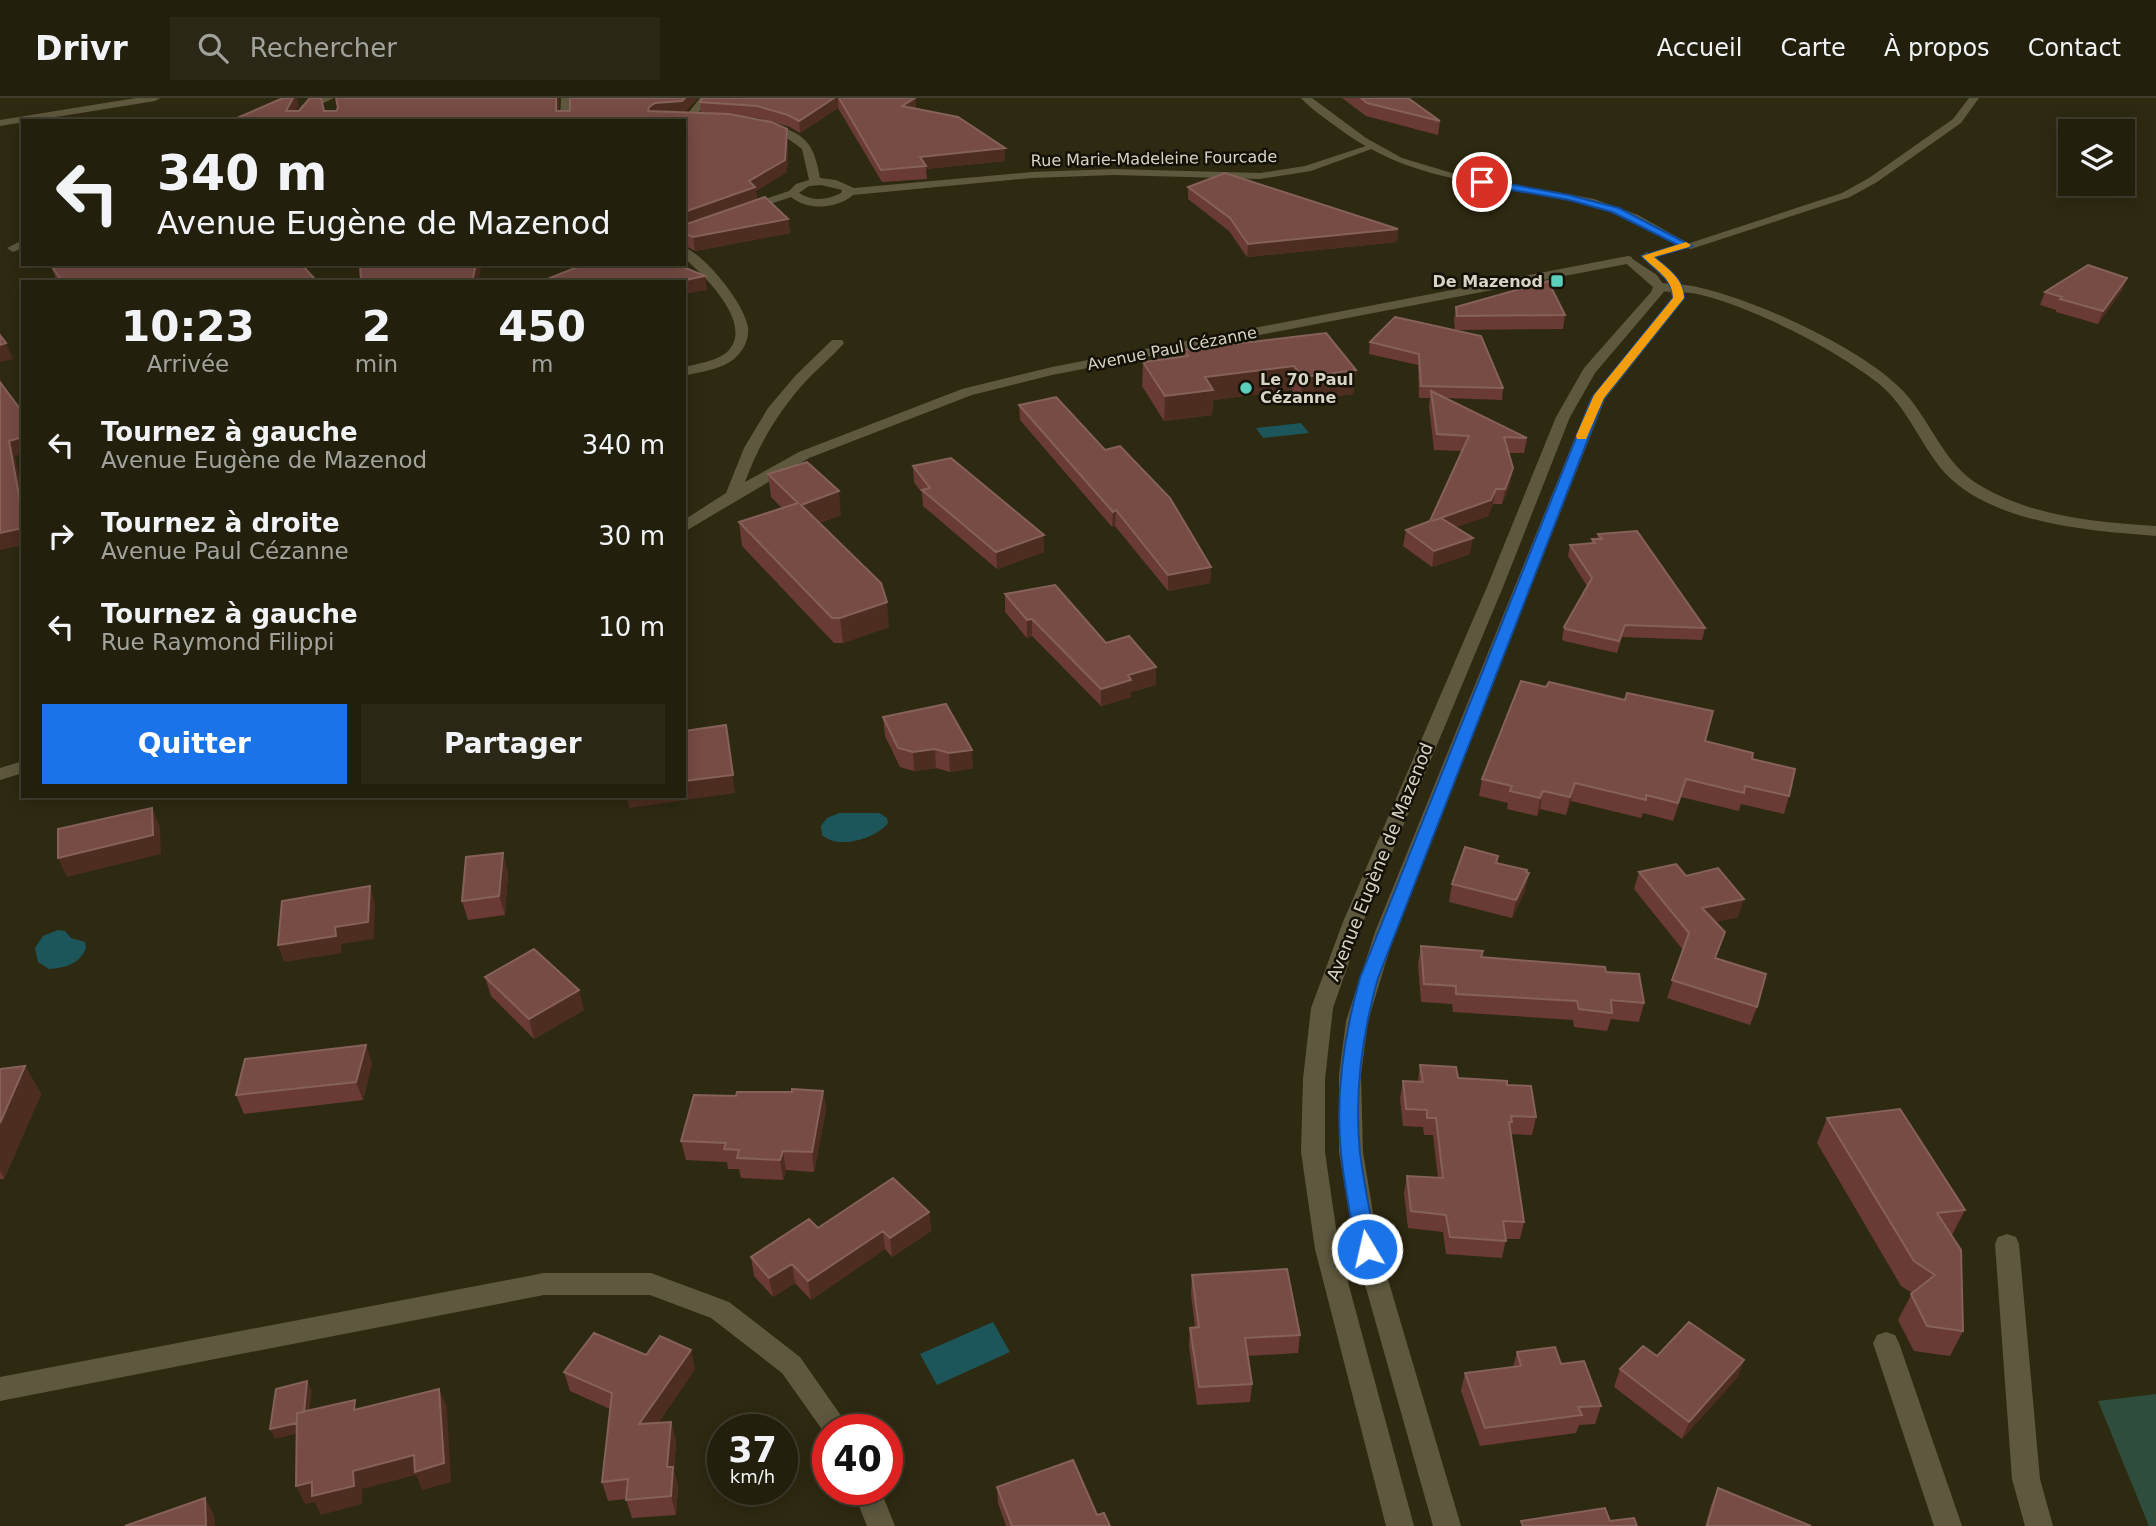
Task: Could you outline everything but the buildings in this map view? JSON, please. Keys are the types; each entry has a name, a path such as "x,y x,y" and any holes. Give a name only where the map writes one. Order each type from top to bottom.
{"street":[{"path":"25,119 155,98"},
{"path":"565,119 566,98"},
{"path":"684,119 705,98"},
{"path":"1306,98 1372,147 1397,160 1435,172 1616,210 1680,247 1846,195 1873,180 1957,121 1973,98"},
{"path":"297,119 306,107 330,101"},
{"path":"684,119 703,119"},
{"path":"0,123 21,120"},
{"path":"736,212 793,194 802,185 815,182 810,153 802,142 777,129 755,124"},
{"name":"Rue Marie-Madeleine Fourcade","path":"793,194 805,201 820,202 836,200 849,192 1087,173 1260,176 1307,169 1372,147"},
{"name":"Rue Marie-Madeleine Fourcade","path":"815,182 839,183 848,188 849,192"},
{"path":"686,253 720,284 730,298 740,325 740,343 730,355 686,371"},
{"name":"Avenue Paul Cézanne","path":"686,526 733,495 804,455 967,393 1052,371 1645,256 1673,279 1669,287"},
{"path":"1669,287 1704,292 1738,304 1825,345 1867,370 1897,394 1938,457 1956,476 1976,490 2066,522 2156,531"},
{"name":"Avenue Eugène de Mazenod","path":"1400,1526 1327,1249 1313,1152 1314,1079 1322,1008 1359,909 1495,587 1563,417 1589,371 1657,293 1669,287 1679,298 1598,398 1586,426 1385,932 1357,1021 1350,1075 1350,1152 1367,1249 1447,1526"},
{"path":"733,495 755,436 784,394 837,343"},
{"path":"0,774 21,768"},
{"path":"2007,1244 2026,1479 2039,1526"},
{"path":"0,1390 544,1284 651,1284 720,1310 791,1365 826,1414"},
{"path":"1886,1343 1948,1526"},
{"path":"872,1505 881,1526"}],"green space":[{"path":"2156,1394 2156,1526 2149,1526 2098,1401"}],"water":[{"path":"1301,423 1309,433 1263,438 1256,428"},
{"path":"839,813 879,813 887,818 888,823 866,838 838,842 822,835 821,826 827,818"},
{"path":"58,930 85,942 86,948 80,958 71,964 49,969 38,962 35,948 43,936"},
{"path":"993,1322 1010,1352 937,1385 920,1354"}],"slow traffic":[{"path":"1582,436 1598,398 1679,298 1679,288 1673,279 1647,256 1686,245"}],"place":[{"name":"De Mazenod","path":"1557,281"},
{"name":"Le 70 Paul Cézanne","path":"1246,388"}],"route":[{"path":"1367,1249 1350,1152 1350,1075 1357,1021 1369,978 1457,749 1598,398 1679,298 1679,288 1673,279 1647,256 1687,246 1616,210 1569,198 1482,182"}]}
